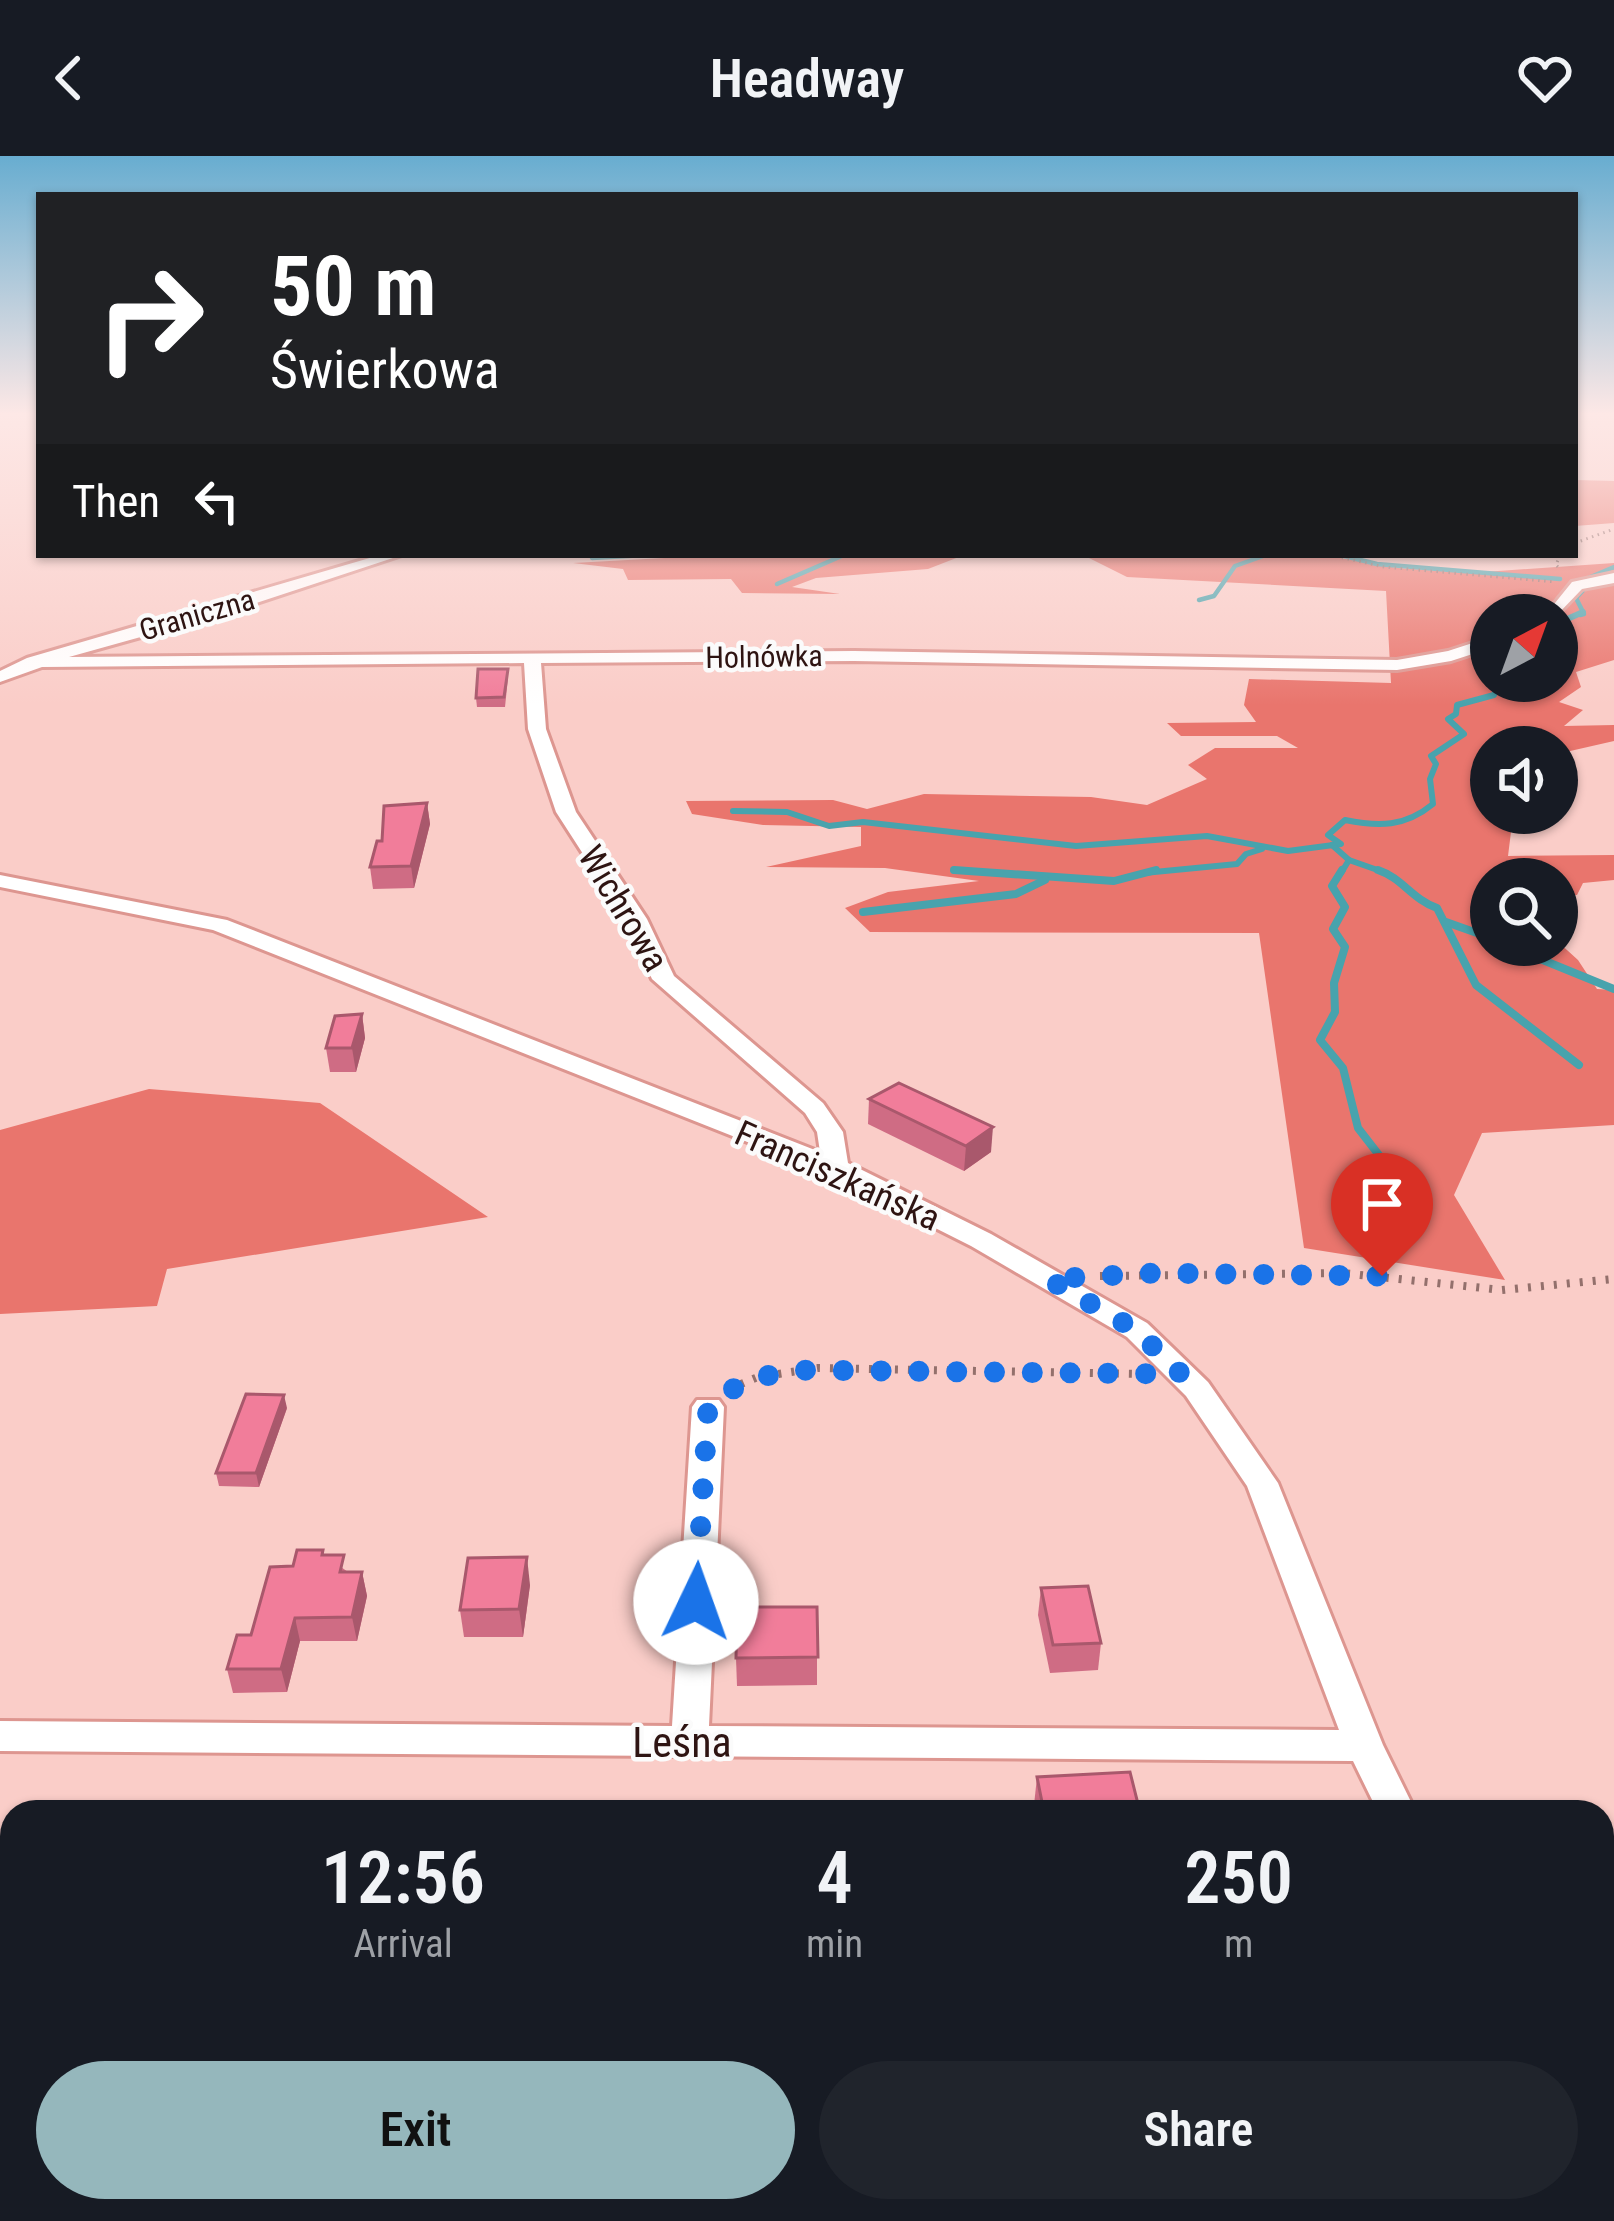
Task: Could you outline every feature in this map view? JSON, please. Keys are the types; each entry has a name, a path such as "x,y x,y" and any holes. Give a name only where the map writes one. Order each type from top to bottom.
{"street":[{"name":"Graniczna","path":"0,677 33,662 385,558"},
{"path":"1570,594 1577,585 1614,578"},
{"name":"Holnówka","path":"33,662 854,656 1396,664 1470,649"},
{"name":"Wichrowa","path":"532,658 537,729 566,812 637,919 664,979 814,1108 830,1132 835,1167"},
{"name":"Franciszkańska","path":"0,881 219,925 835,1167 1136,1330 1197,1389 1262,1483 1364,1746 1391,1800"},
{"path":"690,1742 708,1407"},
{"name":"Leśna","path":"0,1736 1364,1746"}],"path":[{"path":"1578,543 1614,530"},
{"path":"1344,558 1384,567 1577,585"},
{"path":"1048,1279 1342,1273 1502,1290 1614,1279"},
{"path":"708,1407 743,1382 790,1370 1181,1374"}],"shaded area":[{"path":"1578,512 1614,512 1614,523 1578,526"},
{"path":"664,558 956,558 928,569 816,578 792,587 840,594 742,593 731,579 628,580 623,569 573,563"},
{"path":"1089,558 1340,558 1470,573 1614,563 1614,660 1578,671 1578,594 1470,594 1470,702 1559,702 1583,710 1564,726 1470,726 1470,834 1511,834 1508,856 1614,855 1614,880 1583,883 1578,893 1578,858 1470,858 1470,966 1578,966 1578,960 1597,989 1614,990 1614,1125 1482,1133 1454,1195 1505,1280 1304,1248 1259,933 870,932 845,908 888,892 979,881 885,868 766,867 861,846 861,827 763,825 692,814 686,801 833,800 867,809 924,794 1091,797 1147,805 1207,779 1188,765 1215,748 1298,748 1277,736 1181,736 1167,723 1256,722 1244,705 1249,679 1391,683 1386,591 1127,577"},
{"path":"1614,725 1614,741 1578,749 1578,726 1564,726"},
{"path":"149,1089 320,1103 488,1217 167,1269 157,1306 0,1314 0,1130"}],"building":[{"path":"478,669 508,669 504,697 476,698"},
{"path":"427,803 411,866 370,867 377,841 382,841 384,806"},
{"path":"362,1014 352,1048 326,1048 335,1016"},
{"path":"899,1083 993,1127 966,1146 869,1099"},
{"path":"246,1394 284,1395 256,1473 216,1473"},
{"path":"297,1550 344,1555 340,1572 362,1572 352,1617 295,1618 281,1669 227,1669 237,1635 251,1635 270,1567 293,1566"},
{"path":"527,1557 519,1609 460,1610 468,1558"},
{"path":"1088,1586 1101,1643 1053,1645 1041,1588"},
{"path":"737,1607 817,1607 818,1657 736,1658"},
{"path":"1130,1772 1137,1800 1042,1800 1037,1777"}],"waterway":[{"path":"777,584 837,558"},
{"path":"1199,600 1214,596 1235,566 1258,558"},
{"path":"1352,558 1560,579"},
{"path":"1586,579 1614,567"},
{"path":"1583,612 1576,598 1587,586"},
{"path":"1578,614 1583,612"},
{"path":"1580,615 1583,612"},
{"path":"1332,845 1341,844 1328,835 1345,820 1391,823 1433,804 1430,779 1436,764 1431,756 1464,734 1448,719 1456,714 1457,705 1470,701"},
{"path":"733,811 787,812 829,826 863,822 1076,846 1207,836 1288,851 1332,845"},
{"path":"1332,845 1349,860"},
{"path":"1145,873 1237,864 1246,854 1262,849"},
{"path":"1341,873 1349,860"},
{"path":"1349,860 1379,871"},
{"path":"997,873 954,870 1114,881 1145,873"},
{"path":"1145,873 1156,870"},
{"path":"1342,870 1332,886 1345,907 1333,929 1345,947 1334,983 1335,1012 1320,1040 1343,1068 1358,1128 1382,1159 1423,1182"},
{"path":"1379,871 1386,873"},
{"path":"1379,871 1437,908 1476,985 1579,1065"},
{"path":"863,912 1016,894 1045,880"},
{"path":"1446,922 1470,931"},
{"path":"1558,966 1614,989"}],"route":[{"path":"696,1602 708,1407 743,1382 818,1368 1181,1374 1136,1330 1048,1279 1157,1273 1382,1276"}]}
